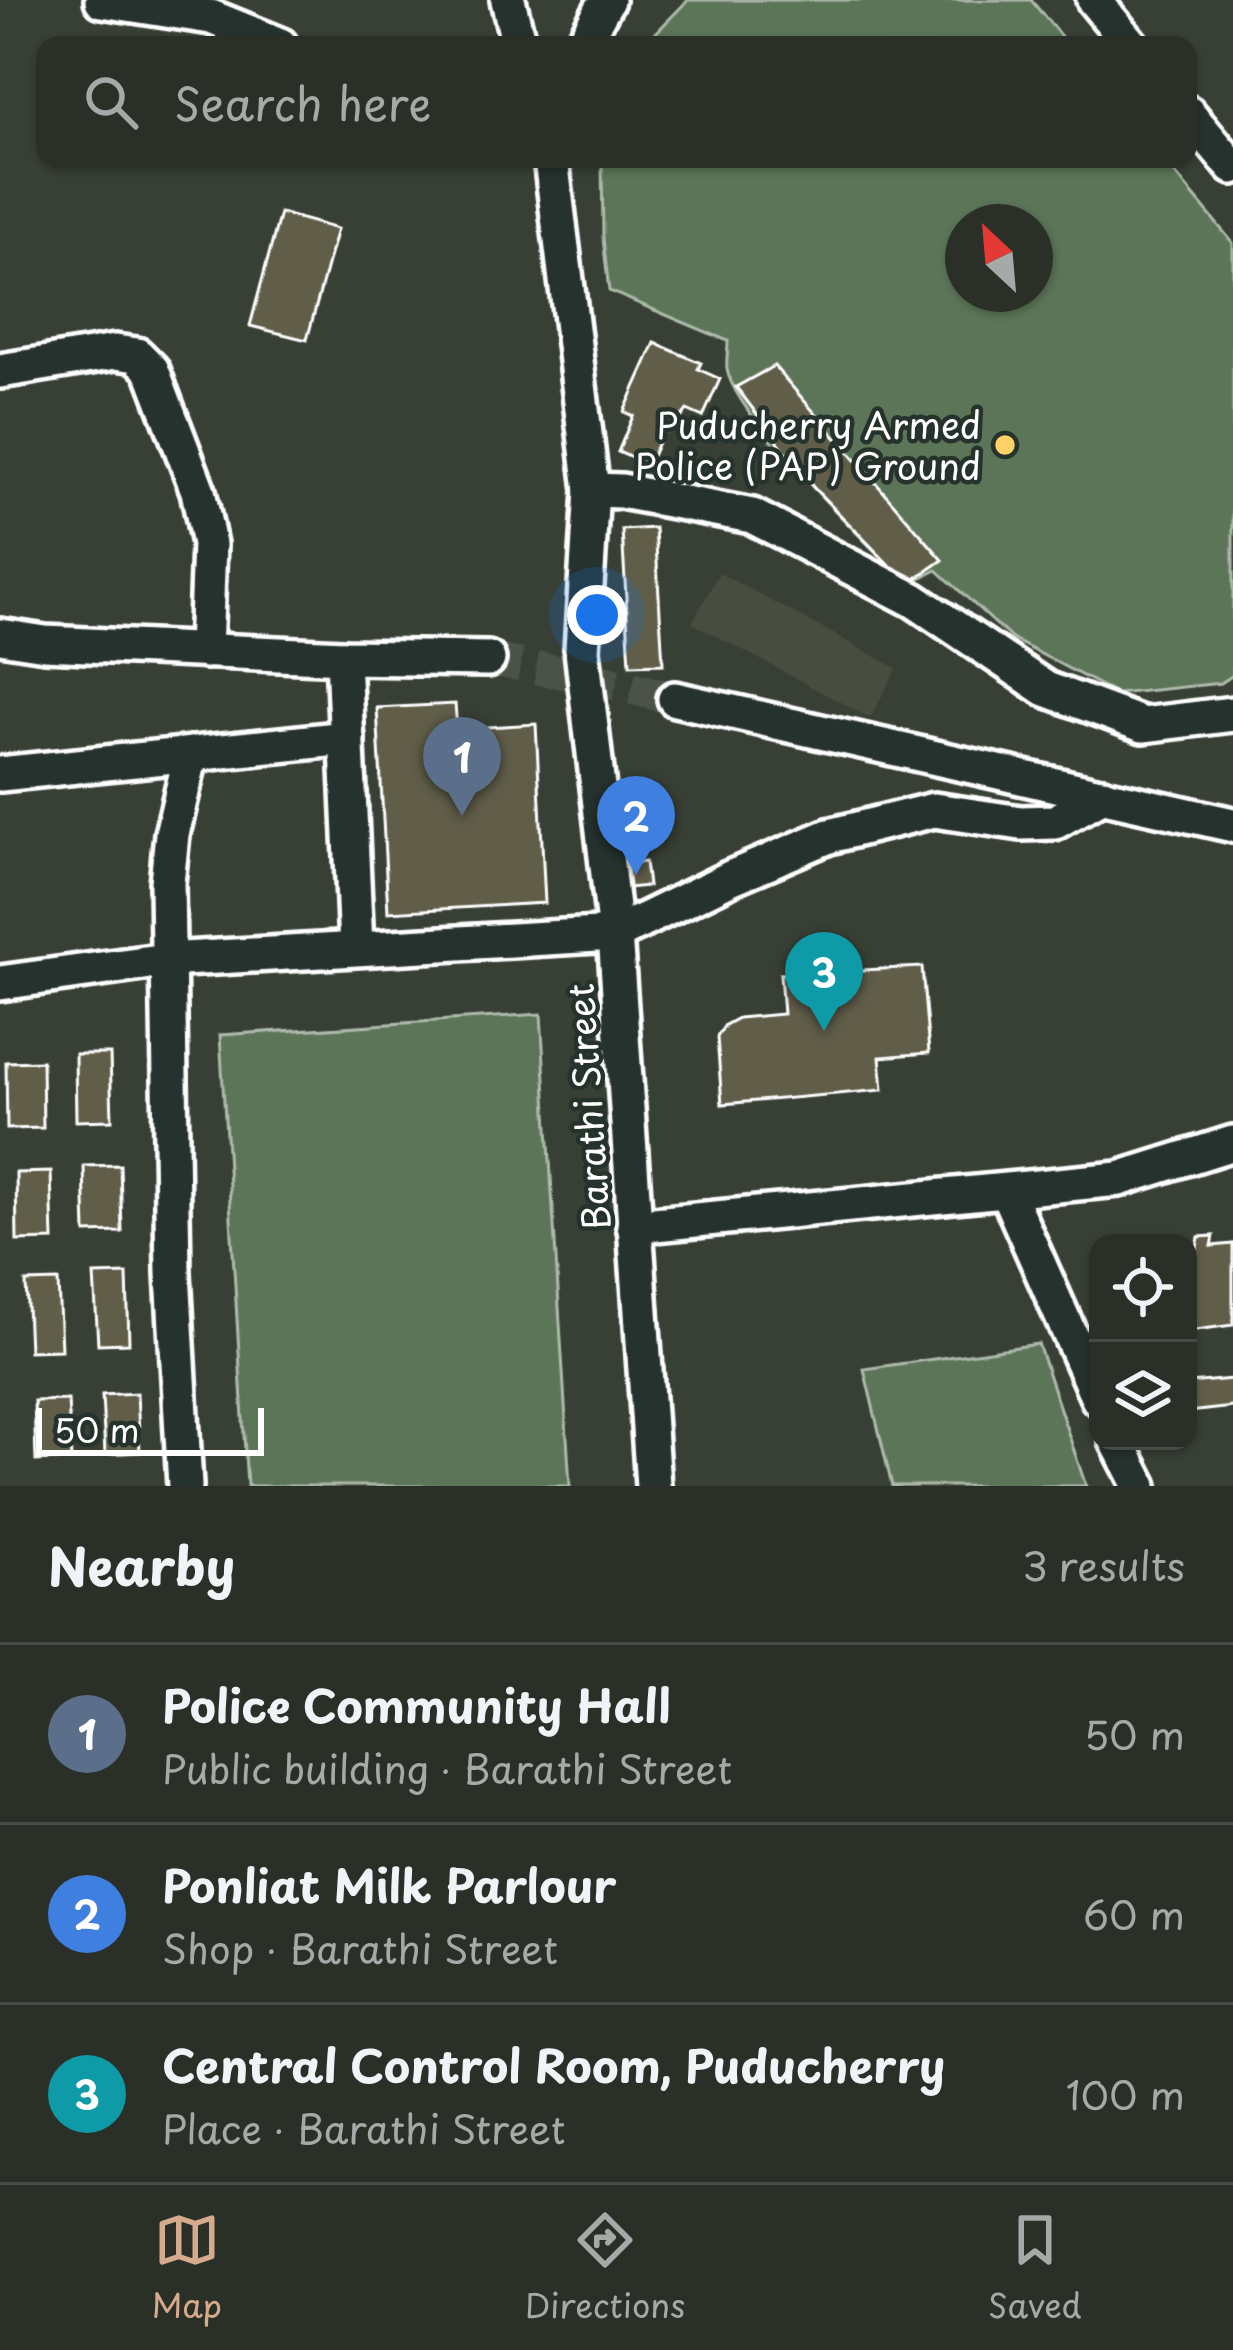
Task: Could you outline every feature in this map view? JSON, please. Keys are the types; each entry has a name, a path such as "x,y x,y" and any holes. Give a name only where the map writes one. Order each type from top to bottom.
{"street":[{"path":"102,0 211,17 258,36"},
{"path":"508,0 517,36"},
{"path":"587,36 608,0"},
{"path":"1094,0 1124,36"},
{"path":"1197,124 1233,167"},
{"name":"Barathi Street","path":"544,168 592,490 582,650 615,934 653,1486"},
{"path":"0,370 115,352 137,355 152,370 197,491 209,544 205,650"},
{"path":"592,490 621,491 752,516 914,600 1046,689 1143,725 1233,714"},
{"path":"0,636 46,643 488,659"},
{"path":"344,657 356,947"},
{"path":"675,699 1233,825"},
{"path":"0,774 347,738"},
{"path":"185,1486 173,1273 166,884 190,754"},
{"path":"0,983 166,960 615,934 829,836 934,810 1021,823 1054,822 1103,795"},
{"path":"634,1226 1119,1179 1233,1143"},
{"path":"1007,1192 1089,1378"},
{"path":"1122,1450 1140,1486"}],"shaded area":[{"path":"719,573 897,668 870,718 692,623"}],"green space":[{"path":"688,0 1031,0 1061,36 653,36"},
{"name":"Puducherry Armed Police (PAP) Ground","path":"602,168 1170,168 1233,243 1233,675 1221,683 1117,694 1012,639 937,570 908,584 806,480 753,417 727,369 728,341 609,291"},
{"path":"541,1014 570,1486 247,1486 220,1035"},
{"path":"1038,1344 1086,1486 892,1486 864,1369"}],"building":[{"path":"280,213 337,229 307,340 250,326"},
{"path":"655,343 701,363 698,369 720,379 703,417 687,410 671,431 663,431 648,465 618,452 633,416 624,412"},
{"path":"774,366 943,560 908,584 813,487 736,387"},
{"path":"655,528 663,664 630,665 622,530"},
{"path":"455,704 457,729 536,724 545,903 388,912 377,708"},
{"path":"645,862 648,886 627,888 624,864"},
{"path":"922,967 929,1053 880,1057 883,1090 722,1104 717,1037 738,1018 783,1014 780,974"},
{"path":"75,1054 110,1054 112,1120 76,1121"},
{"path":"42,1061 43,1128 7,1129 6,1062"},
{"path":"120,1165 122,1232 86,1233 84,1166"},
{"path":"51,1172 53,1240 17,1241 16,1173"},
{"path":"1214,1236 1212,1246 1233,1244 1233,1325 1197,1330 1199,1237"},
{"path":"127,1274 129,1343 98,1344 94,1275"},
{"path":"58,1281 61,1350 29,1351 26,1282"},
{"path":"1233,1379 1233,1407 1197,1411 1197,1382"},
{"path":"137,1393 140,1452 105,1454 102,1395"},
{"path":"68,1400 71,1459 36,1461 34,1401"}],"tunnel":[{"path":"488,659 675,699"}],"place":[{"name":"Puducherry Armed Police (PAP) Ground","path":"1005,445"},
{"name":"Police Community Hall","path":"462,816"},
{"name":"Ponliat Milk Parlour","path":"636,875"},
{"name":"Central Control Room, Puducherry","path":"824,1031"}]}
